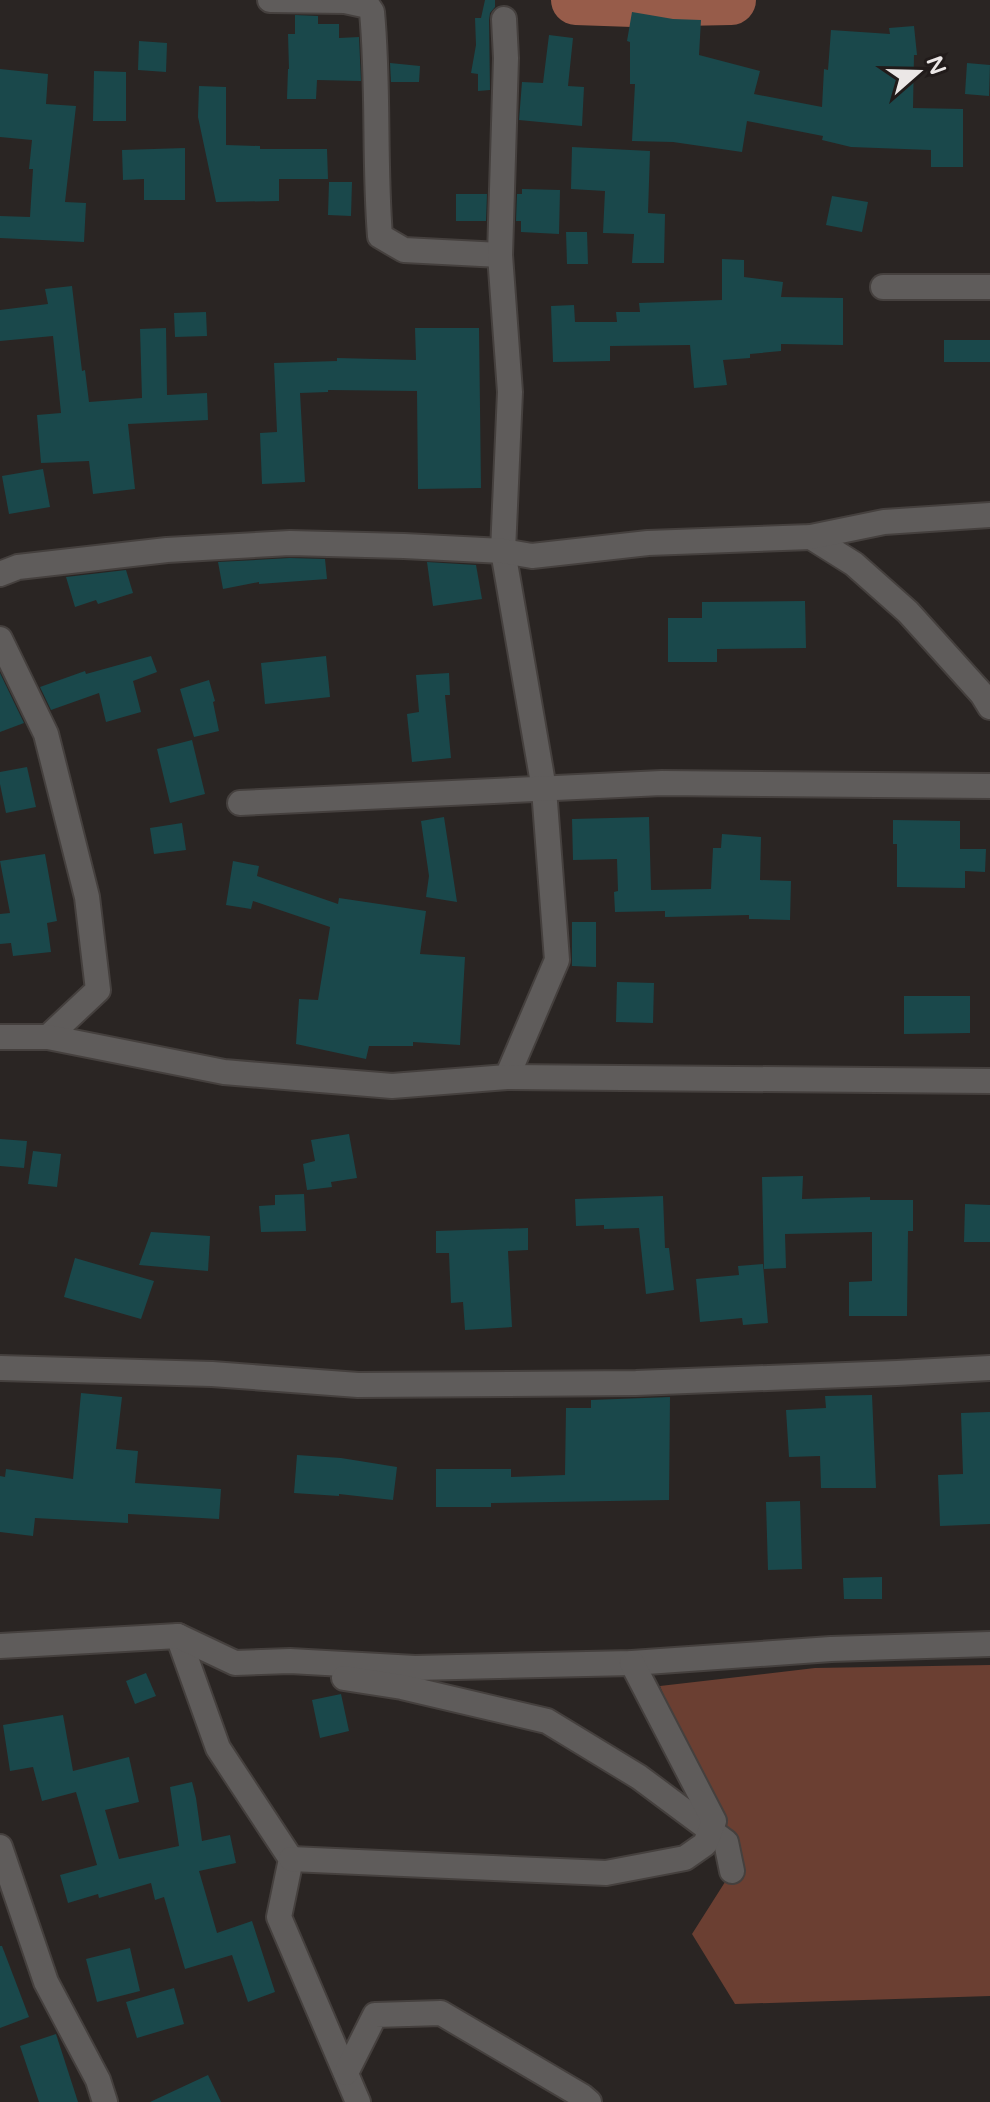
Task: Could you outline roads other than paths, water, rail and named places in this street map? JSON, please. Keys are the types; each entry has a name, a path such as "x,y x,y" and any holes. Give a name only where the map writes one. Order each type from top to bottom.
{"street":[{"path":"270,0 345,1 368,6 372,12 377,64 376,188 380,236 404,250 500,255"},
{"path":"504,19 506,58 500,255 510,392 503,551 544,789 557,960 507,1077"},
{"path":"883,287 990,287"},
{"path":"0,574 18,567 152,551 290,543 503,551 532,556 648,543 811,537 884,522 990,515"},
{"path":"811,537 854,564 908,612 982,694 990,707"},
{"path":"0,639 46,734 87,897 98,990 48,1037"},
{"path":"240,803 662,783 990,786"},
{"path":"0,1037 48,1037 224,1072 392,1086 507,1077 990,1081"},
{"path":"0,1368 212,1374 358,1385 636,1383 990,1368"},
{"path":"178,1636 218,1748 291,1859 279,1917 358,2102"},
{"path":"0,1646 178,1636 235,1663 402,1687 547,1721 639,1777 726,1842 732,1871"},
{"path":"235,1663 290,1661 415,1668 632,1663 831,1649 990,1644"},
{"path":"291,1859 606,1873 685,1858 705,1844 714,1821 632,1663"},
{"path":"0,1847 46,1982 98,2080 105,2102"},
{"path":"346,2073 375,2015 441,2013 589,2102"}],"waterway":[{"path":"576,0 731,0"}]}
